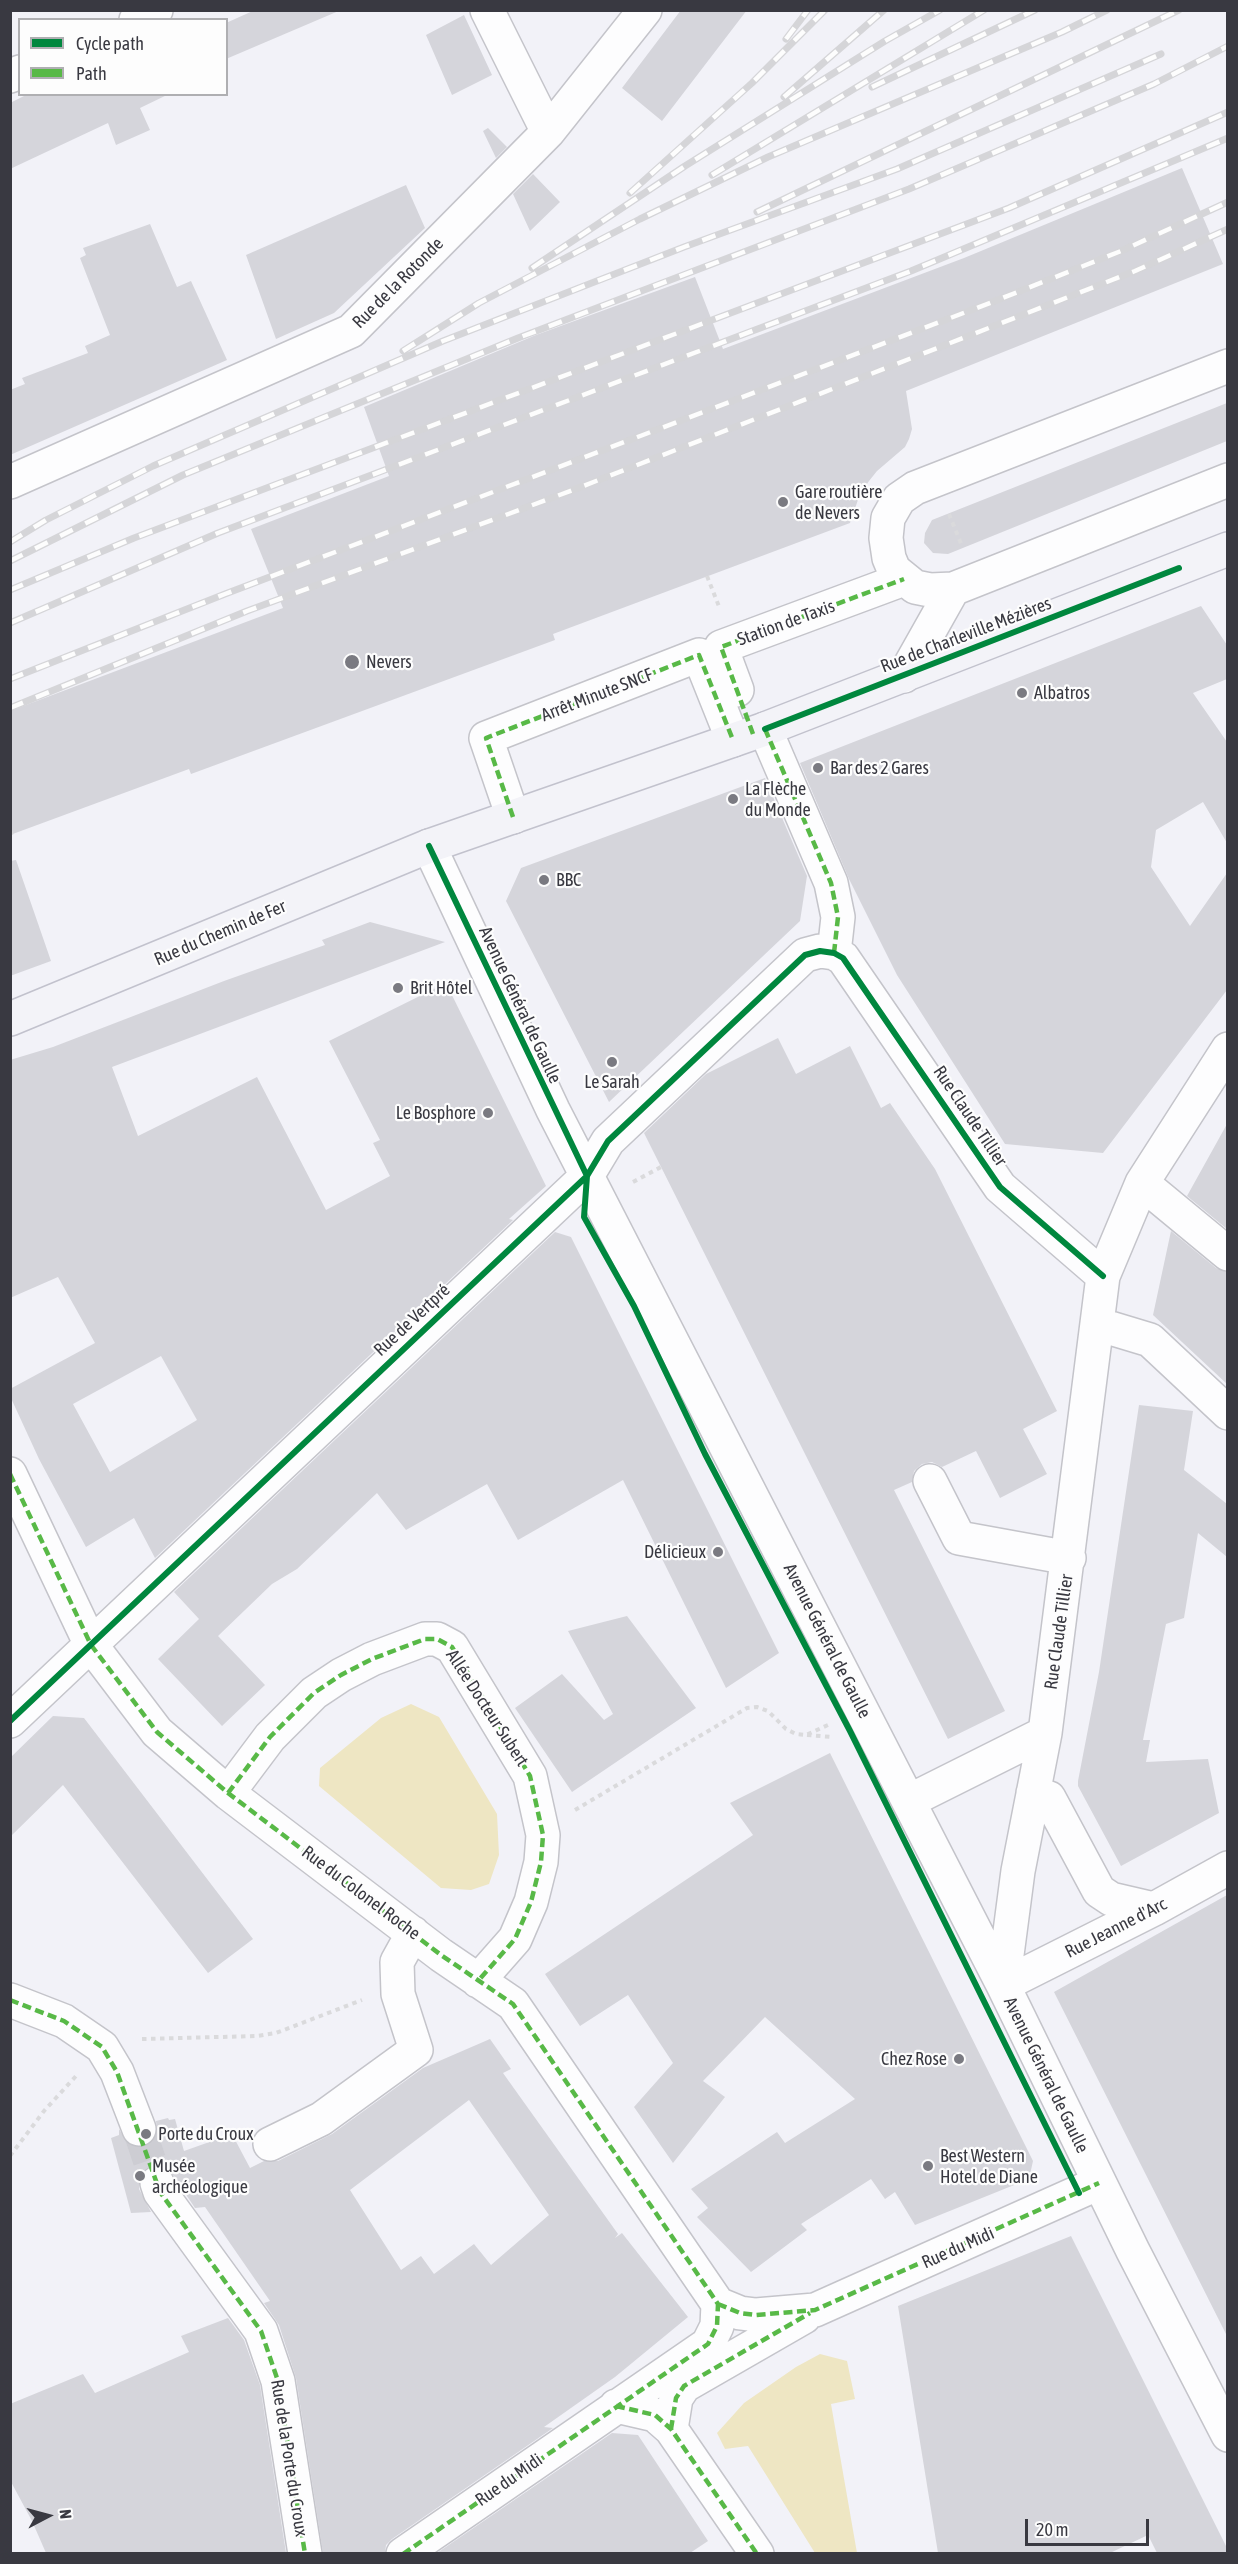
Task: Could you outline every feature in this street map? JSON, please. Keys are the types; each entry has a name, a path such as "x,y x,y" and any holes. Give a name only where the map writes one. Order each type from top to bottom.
{"main road":[{"name":"Rue de Charleville Mézières","path":"429,846 750,734 1227,549"},
{"name":"Rue du Chemin de Fer","path":"10,1019 429,846"}],"street":[{"path":"140,18 156,10"},
{"path":"487,10 548,132"},
{"name":"Rue de la Rotonde","path":"10,482 351,331 548,132 645,10"},
{"path":"1227,366 915,488 899,499 888,518 886,538 889,558 894,570 915,587 930,590 953,589 1227,480"},
{"name":"Station de Taxis","path":"750,734 721,646 904,579"},
{"path":"904,676 953,589"},
{"name":"Arrêt Minute SNCF","path":"513,817 486,738 699,655 750,734"},
{"path":"750,734 831,883 838,917 834,953"},
{"name":"Avenue Général de Gaulle","path":"429,846 518,1037 587,1176 1003,1985 1099,2183 1227,2435"},
{"name":"Rue de Vertpré","path":"10,1721 587,1176 608,1141 805,955 820,951 834,953"},
{"name":"Rue Claude Tillier","path":"834,953 843,958 854,971 1000,1187 1103,1276"},
{"name":"Rue Claude Tillier","path":"1003,1985 1018,1871 1045,1733 1103,1276 1142,1183 1227,1049"},
{"path":"1142,1183 1227,1254"},
{"path":"1097,1324 1150,1340 1227,1413"},
{"name":"Rue du Colonel Roche","path":"11,1478 91,1646 157,1732 228,1793 413,1933 513,2004 718,2304"},
{"path":"930,1481 959,1538 1068,1558"},
{"name":"Allée Docteur Subert","path":"228,1793 270,1737 314,1693 372,1659 425,1638 437,1639 452,1647 530,1776 543,1835 540,1862 531,1902 515,1939 478,1981"},
{"path":"909,1801 1045,1733"},
{"path":"1033,1793 1049,1798 1099,1891 1111,1899 1154,1909"},
{"name":"Rue Jeanne d'Arc","path":"1003,1985 1154,1909 1227,1868"},
{"path":"270,2144 321,2119 416,2050 398,1994 397,1962 413,1933"},
{"path":"10,2001 64,2021 102,2048 117,2072 139,2129"},
{"name":"Rue de la Porte du Croux","path":"157,2183 160,2192 261,2331 279,2381 305,2553"},
{"name":"Rue du Midi","path":"671,2429 676,2397 684,2386 815,2310 1099,2183"},
{"name":"Rue du Midi","path":"403,2553 708,2344 717,2326 718,2304 740,2313 756,2315 815,2310"},
{"path":"616,2406 655,2415 671,2429 757,2553"}],"path":[{"path":"571,1815 577,1808 747,1708 757,1707 768,1711 786,1729 806,1735 860,1707"},
{"path":"11,2154 44,2112 102,2048 128,2040 257,2036 276,2033 358,2001 398,1994"}],"shaded area":[{"path":"411,1704 439,1717 497,1814 499,1855 489,1884 471,1890 441,1888 319,1786 320,1768 381,1718"},
{"path":"820,2354 847,2361 855,2399 831,2404 857,2553 815,2553 748,2446 725,2449 717,2433 744,2403 796,2367"}],"building":[{"path":"255,10 341,10 228,58 228,22"},
{"path":"681,10 747,10 662,121 622,88"},
{"path":"464,15 492,75 452,95 426,35"},
{"path":"24,96 165,96 140,108 150,130 116,145 108,123 10,169 10,103"},
{"path":"488,128 507,147 496,158 483,131"},
{"path":"1182,168 1223,264 906,391 912,429 909,439 905,447 869,481 860,494 850,523 553,634 555,640 191,774 189,769 10,835 10,711 283,608 251,529 389,476 364,407 536,335 695,277 723,349 964,258"},
{"path":"533,174 560,202 530,231 513,194"},
{"path":"406,185 425,228 334,313 276,339 246,255"},
{"path":"150,224 177,287 191,281 227,360 10,455 10,390 25,384 22,378 88,353 85,346 110,335 80,258 86,255 83,248"},
{"path":"1227,403 1227,441 948,554 933,553 924,543 925,533 932,520"},
{"path":"1201,606 1227,645 1227,679 1193,693 1227,742 1227,843 1203,802 1156,830 1151,867 1190,926 1227,873 1227,990 1103,1153 1005,1144 897,975 849,879 800,763"},
{"path":"765,778 807,876 800,921 609,1102 506,901 521,868"},
{"path":"16,860 51,961 10,976 10,861"},
{"path":"370,922 445,942 112,1067 138,1136 257,1077 326,1210 390,1176 373,1143 380,1140 329,1041 446,983 546,1186 509,1219 513,1220 155,1558 134,1518 86,1547 39,1459 10,1396 10,1389 95,1343 58,1277 10,1298 10,1060 53,1047 325,945 322,940","holes":["161,1356 197,1420 110,1472 73,1404"]},
{"path":"778,1038 796,1074 850,1046 881,1108 890,1103 935,1169 1057,1411 1023,1429 1047,1474 1000,1498 976,1451 942,1467 932,1462 922,1464 914,1471 912,1482 894,1490 1005,1711 948,1739 644,1133 706,1074"},
{"path":"1227,1124 1227,1229 1187,1196"},
{"path":"1171,1231 1216,1268 1227,1272 1227,1384 1153,1315"},
{"path":"555,1232 571,1237 779,1653 726,1688 623,1480 518,1540 487,1484 406,1530 377,1493 297,1569 272,1584 218,1636 265,1685 222,1726 158,1659 199,1619 174,1592"},
{"path":"1139,1405 1193,1411 1184,1470 1227,1504 1227,1557 1198,1533 1184,1618 1166,1624 1143,1740 1150,1740 1146,1762 1208,1759 1219,1813 1121,1866 1078,1786 1078,1781 1099,1672"},
{"path":"627,1616 696,1708 572,1792 515,1708 562,1674 604,1720 613,1714 568,1631"},
{"path":"53,1716 84,1718 253,1939 208,1973 63,1785 10,1837 10,1758"},
{"path":"830,1753 1033,2161 1029,2179 915,2225 895,2192 885,2199 871,2179 801,2224 807,2230 751,2272 697,2217 708,2208 691,2189 777,2132 785,2143 855,2099 765,2017 703,2081 725,2097 673,2163 634,2107 673,2063 628,1995 580,2026 545,1974 753,1835 730,1803"},
{"path":"1227,1895 1227,2336 1054,1992"},
{"path":"490,2039 511,2069 503,2073 618,2234 615,2238 622,2233 688,2317 615,2377 544,2427 553,2428 392,2539 386,2545 385,2553 323,2553 296,2378 279,2325 264,2303 270,2301 205,2207 195,2208 169,2169 160,2165 152,2165 143,2171 139,2180 139,2189 151,2212 131,2213 111,2138 119,2135 119,2129 128,2144 145,2147 153,2141 157,2132 156,2121 175,2119 184,2151 232,2134 250,2168 264,2161 278,2161 332,2134 423,2068","holes":["469,2100 549,2215 491,2265 474,2244 434,2274 421,2256 401,2270 350,2190"]},
{"path":"1071,2236 1227,2548 1227,2553 1157,2553 1148,2535 1110,2553 938,2553 898,2306"},
{"path":"228,2318 244,2340 260,2385 286,2553 46,2553 10,2480 10,2404 83,2374 95,2393 189,2352 181,2336"},
{"path":"612,2433 638,2435 708,2541 690,2553 437,2553"}],"tunnel":[{"path":"139,2129 157,2183"}],"railway":[{"path":"786,39 808,10"},
{"path":"630,193 752,83 825,10"},
{"path":"784,97 884,10"},
{"path":"532,268 685,166 885,41 940,10"},
{"path":"712,175 984,10"},
{"path":"872,87 1035,10"},
{"path":"403,351 479,303 640,219 768,157 1062,32 1107,10"},
{"path":"757,212 1179,10"},
{"path":"10,561 183,475 518,338 909,189 1154,84 1228,46"},
{"path":"10,542 46,520 153,466 443,341 684,247 897,169 1161,54"},
{"path":"10,590 134,538 1009,208 1228,112"},
{"path":"10,623 218,533 911,271 1228,138"},
{"path":"10,679 225,594 995,301 1121,251 1228,202"},
{"path":"10,708 247,611 573,490 1135,271 1228,229"}],"marked path":[{"path":"753,734 721,647 904,579"},
{"path":"513,817 486,738 699,655 733,740"},
{"path":"765,729 831,883 838,917 834,953"},
{"path":"10,1474 91,1645 157,1732 228,1793 441,1955 513,2004 718,2304"},
{"path":"228,1793 270,1737 314,1693 341,1675 372,1659 425,1639 437,1639 452,1647 530,1776 543,1835 541,1862 531,1902 515,1939 478,1981"},
{"path":"10,2000 64,2021 102,2047 117,2072 160,2192 261,2331 278,2381 305,2554"},
{"path":"718,2304 740,2313 756,2315 815,2310 1099,2183"},
{"path":"403,2554 708,2344 717,2326 718,2304"},
{"path":"671,2429 676,2398 684,2386 810,2313"},
{"path":"616,2406 655,2415 671,2429 757,2554"}],"cycle path":[{"path":"765,729 1179,568"},
{"path":"429,846 587,1176"},
{"path":"10,1721 587,1176 608,1141 805,955 820,951 834,953 843,958 1000,1187 1103,1276"},
{"path":"587,1176 584,1217 634,1306 705,1454 850,1731 1079,2193"}],"place":[{"name":"Gare routière de Nevers","path":"783,502"},
{"name":"Nevers","path":"352,662"},
{"name":"Albatros","path":"1022,693"},
{"name":"Bar des 2 Gares","path":"818,768"},
{"name":"La Flèche du Monde","path":"733,799"},
{"name":"BBC","path":"544,880"},
{"name":"Brit Hôtel","path":"398,988"},
{"name":"Le Sarah","path":"612,1062"},
{"name":"Le Bosphore","path":"488,1113"},
{"name":"Délicieux","path":"718,1552"},
{"name":"Chez Rose","path":"959,2059"},
{"name":"Porte du Croux","path":"146,2134"},
{"name":"Best Western Hotel de Diane","path":"928,2166"},
{"name":"Musée archéologique","path":"140,2176"}]}
